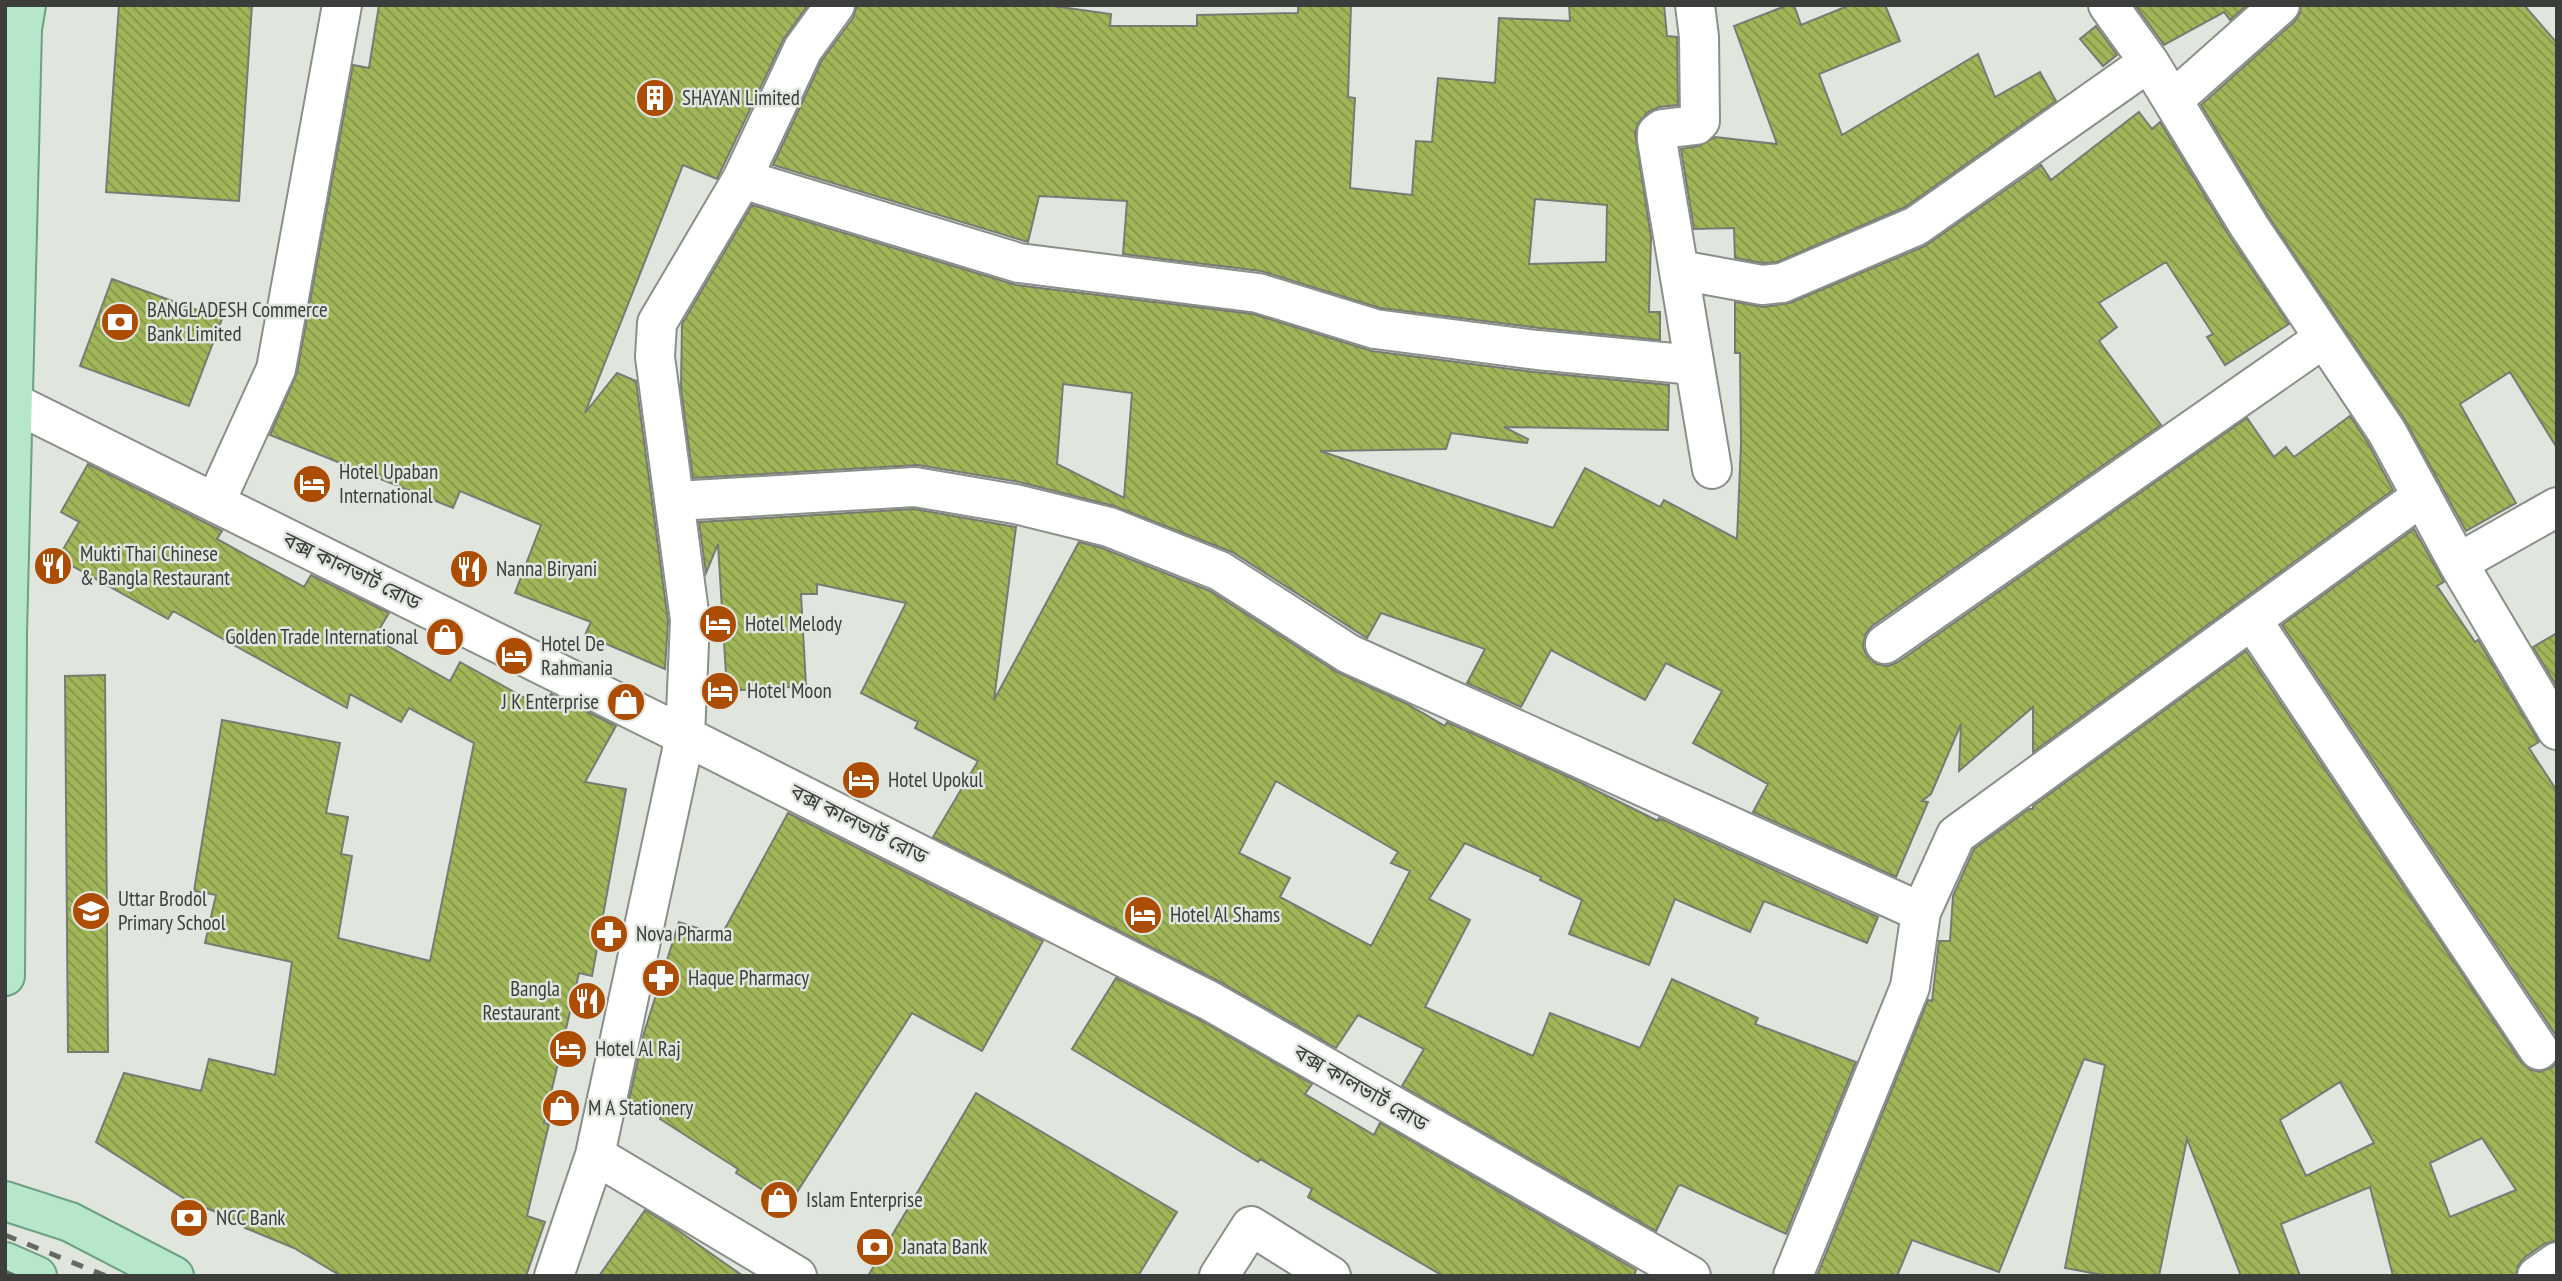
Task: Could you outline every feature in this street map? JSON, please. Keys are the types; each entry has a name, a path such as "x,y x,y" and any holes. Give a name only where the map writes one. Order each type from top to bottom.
{"main road":[{"path":"5,976 7,634 12,401 22,29 26,5"},
{"path":"5,1201 70,1222 174,1276"},
{"path":"5,1262 37,1276"}],"street":[{"path":"215,503 276,369 342,5"},
{"path":"554,1276 595,1155 685,736 691,620 655,357 657,323 742,179 803,48 835,5"},
{"path":"1695,5 1699,37 1700,121 1696,125 1657,132 1712,469"},
{"path":"2108,5 2149,62 2249,226 2387,432 2458,563 2557,730"},
{"path":"2173,100 2280,5"},
{"path":"1680,270 1762,285 1782,283 1916,226 2149,62"},
{"path":"742,179 1019,263 1258,293 1375,329 1537,350 1694,365"},
{"path":"1885,644 2324,338"},
{"name":"বক্স কালভার্ট রোড","path":"12,401 1210,1001 1691,1276"},
{"path":"676,500 915,487 1015,504 1109,527 1220,571 1349,654 1922,912"},
{"path":"1793,1276 1910,987 1922,912 1956,835 2422,496"},
{"path":"2458,563 2557,507"},
{"path":"2252,620 2539,1050"},
{"path":"595,1155 797,1276"},
{"path":"1219,1276 1251,1226 1331,1276"},
{"path":"2537,1276 2557,1262"}],"building":[{"path":"119,5 252,5 239,201 106,192"},
{"path":"379,5 808,5 783,40 717,179 683,165 585,413 617,373 636,381 668,621 665,669 585,635 591,622 515,593 541,525 460,491 453,508 270,435 297,373 353,65 369,68"},
{"path":"857,5 1046,5 1111,14 1110,26 1197,26 1197,15 1298,13 1298,5 1351,5 1348,97 1355,98 1350,188 1412,195 1416,141 1432,142 1438,78 1495,83 1499,18 1570,21 1569,5 1664,5 1667,36 1677,37 1678,105 1659,107 1648,112 1638,123 1635,133 1651,237 1649,312 1660,312 1660,340 1380,308 1261,271 1123,254 1127,201 1039,196 1028,242 773,165 822,60 853,18","holes":["1535,199 1607,205 1606,262 1529,264"]},
{"path":"1794,5 1801,25 1850,5 1885,5 1900,41 1819,74 1842,135 1978,54 1995,97 2040,72 2056,101 1905,207 1777,262 1763,263 1735,258 1734,228 1694,229 1681,149 1699,146 1715,137 1777,144 1734,26"},
{"path":"2135,5 2247,5 2230,20 2224,12 2164,45"},
{"path":"2301,5 2524,5 2557,43 2557,448 2510,372 2460,404 2516,503 2466,531 2405,420 2267,214 2201,105 2295,21"},
{"path":"2096,26 2117,55 2103,66 2080,39"},
{"path":"2139,112 2152,129 2160,122 2230,237 2289,324 2225,365 2207,337 2213,334 2166,262 2099,303 2117,327 2099,341 2161,425 1872,626 1865,635 1863,647 1867,656 1876,664 1888,666 1898,662 2247,418 2274,457 2286,447 2294,457 2350,416 2393,490 2033,752 2033,707 1959,771 1961,724 1931,794 1922,801 1928,802 1896,877 1753,812 1768,784 1693,743 1722,691 1666,663 1645,700 1551,650 1521,707 1467,683 1485,649 1381,613 1367,638 1232,552 1114,506 1019,482 918,465 693,478 681,389 682,324 752,205 1016,285 1253,314 1372,351 1534,372 1669,385 1668,430 1504,427 1528,439 1527,443 1451,433 1446,449 1320,451 1553,528 1585,468 1660,507 1664,500 1737,539 1741,444 1740,353 1735,353 1735,302 1764,307 1790,303 1925,246 2041,165 2051,180","holes":["1063,384 1132,393 1124,498 1057,464"]},
{"path":"112,279 222,319 189,406 80,366"},
{"path":"88,464 222,531 217,539 304,587 311,575 389,613 374,638 450,681 460,662 543,708 551,694 616,726 585,782 626,789 592,976 579,973 544,1123 549,1124 527,1216 545,1222 526,1276 341,1276 294,1248 245,1228 247,1224 188,1201 96,1142 124,1073 201,1091 209,1059 275,1075 292,962 205,943 216,895 194,891 222,720 340,743 326,813 348,817 341,854 352,856 338,938 430,961 474,743 409,708 401,722 350,694 347,708 173,611 168,619 58,558 79,522 61,512"},
{"path":"914,509 1016,527 994,700 1079,542 1102,548 1210,591 1337,672 1407,704 1445,726 1447,722 1658,821 1659,818 1878,917 1867,943 1764,901 1750,932 1675,899 1649,965 1569,934 1582,900 1540,880 1541,877 1465,843 1429,899 1470,920 1425,1007 1533,1056 1550,1013 1640,1048 1672,979 1758,1018 1755,1024 1856,1062 1786,1234 1681,1185 1678,1186 1656,1231 1402,1086 1424,1049 1358,1015 1336,1048 1220,982 933,837 978,761 915,728 918,722 861,693 906,603 817,584 817,594 801,594 806,686 727,691 718,544 706,573 699,522","holes":["1276,781 1398,852 1391,863 1410,871 1371,946 1280,897 1290,878 1239,853"]},
{"path":"2414,529 2444,582 2437,586 2475,642 2478,640 2539,742 2529,748 2557,791 2557,1037 2282,625"},
{"path":"2557,633 2557,687 2533,647"},
{"path":"2246,651 2521,1062 2529,1069 2540,1072 2551,1068 2557,1062 2557,1240 2544,1244 2524,1258 2518,1266 2516,1276 2393,1276 2370,1187 2281,1224 2300,1276 2241,1276 2187,1139 2159,1276 2108,1276 2065,1268 2105,1065 2084,1059 1999,1272 1912,1240 1897,1276 1817,1276 1928,1000 1932,1001 1939,941 1950,941 1953,896 1974,849 2029,809 2033,809 2033,806","holes":["2340,1082 2374,1143 2306,1176 2280,1120","2482,1138 2516,1190 2450,1217 2430,1163"]},
{"path":"105,675 108,1052 68,1052 65,676"},
{"path":"788,813 1043,941 982,1051 912,1013 788,1206 736,1173 738,1169 660,1119 664,1111 629,1100 644,1033 679,922 721,936"},
{"path":"1116,978 1200,1020 1312,1084 1305,1094 1374,1135 1380,1123 1636,1270 1634,1276 1443,1276 1308,1197 1312,1189 1260,1159 1258,1162 1072,1049"},
{"path":"976,1093 1177,1212 1138,1276 868,1276"},
{"path":"645,1210 676,1229 743,1276 599,1276"}],"railway":[{"path":"5,1235 106,1276"},
{"path":"5,1272 14,1276"}],"place":[{"name":"SHAYAN Limited","path":"655,98"},
{"name":"BANGLADESH Commerce Bank Limited","path":"120,322"},
{"name":"Hotel Upaban International","path":"312,484"},
{"name":"Mukti Thai Chinese & Bangla Restaurant","path":"53,566"},
{"name":"Nanna Biryani","path":"469,569"},
{"name":"Hotel Melody","path":"718,624"},
{"name":"Golden Trade International","path":"445,637"},
{"name":"Hotel De Rahmania","path":"514,656"},
{"name":"Hotel Moon","path":"720,691"},
{"name":"J K Enterprise","path":"626,702"},
{"name":"Hotel Upokul","path":"861,780"},
{"name":"Uttar Brodol Primary School","path":"91,911"},
{"name":"Hotel Al Shams","path":"1143,915"},
{"name":"Nova Pharma","path":"609,934"},
{"name":"Haque Pharmacy","path":"661,978"},
{"name":"Bangla Restaurant","path":"587,1001"},
{"name":"Hotel Al Raj","path":"568,1049"},
{"name":"M A Stationery","path":"561,1108"},
{"name":"Islam Enterprise","path":"779,1200"},
{"name":"NCC Bank","path":"189,1218"},
{"name":"Janata Bank","path":"875,1247"}]}
